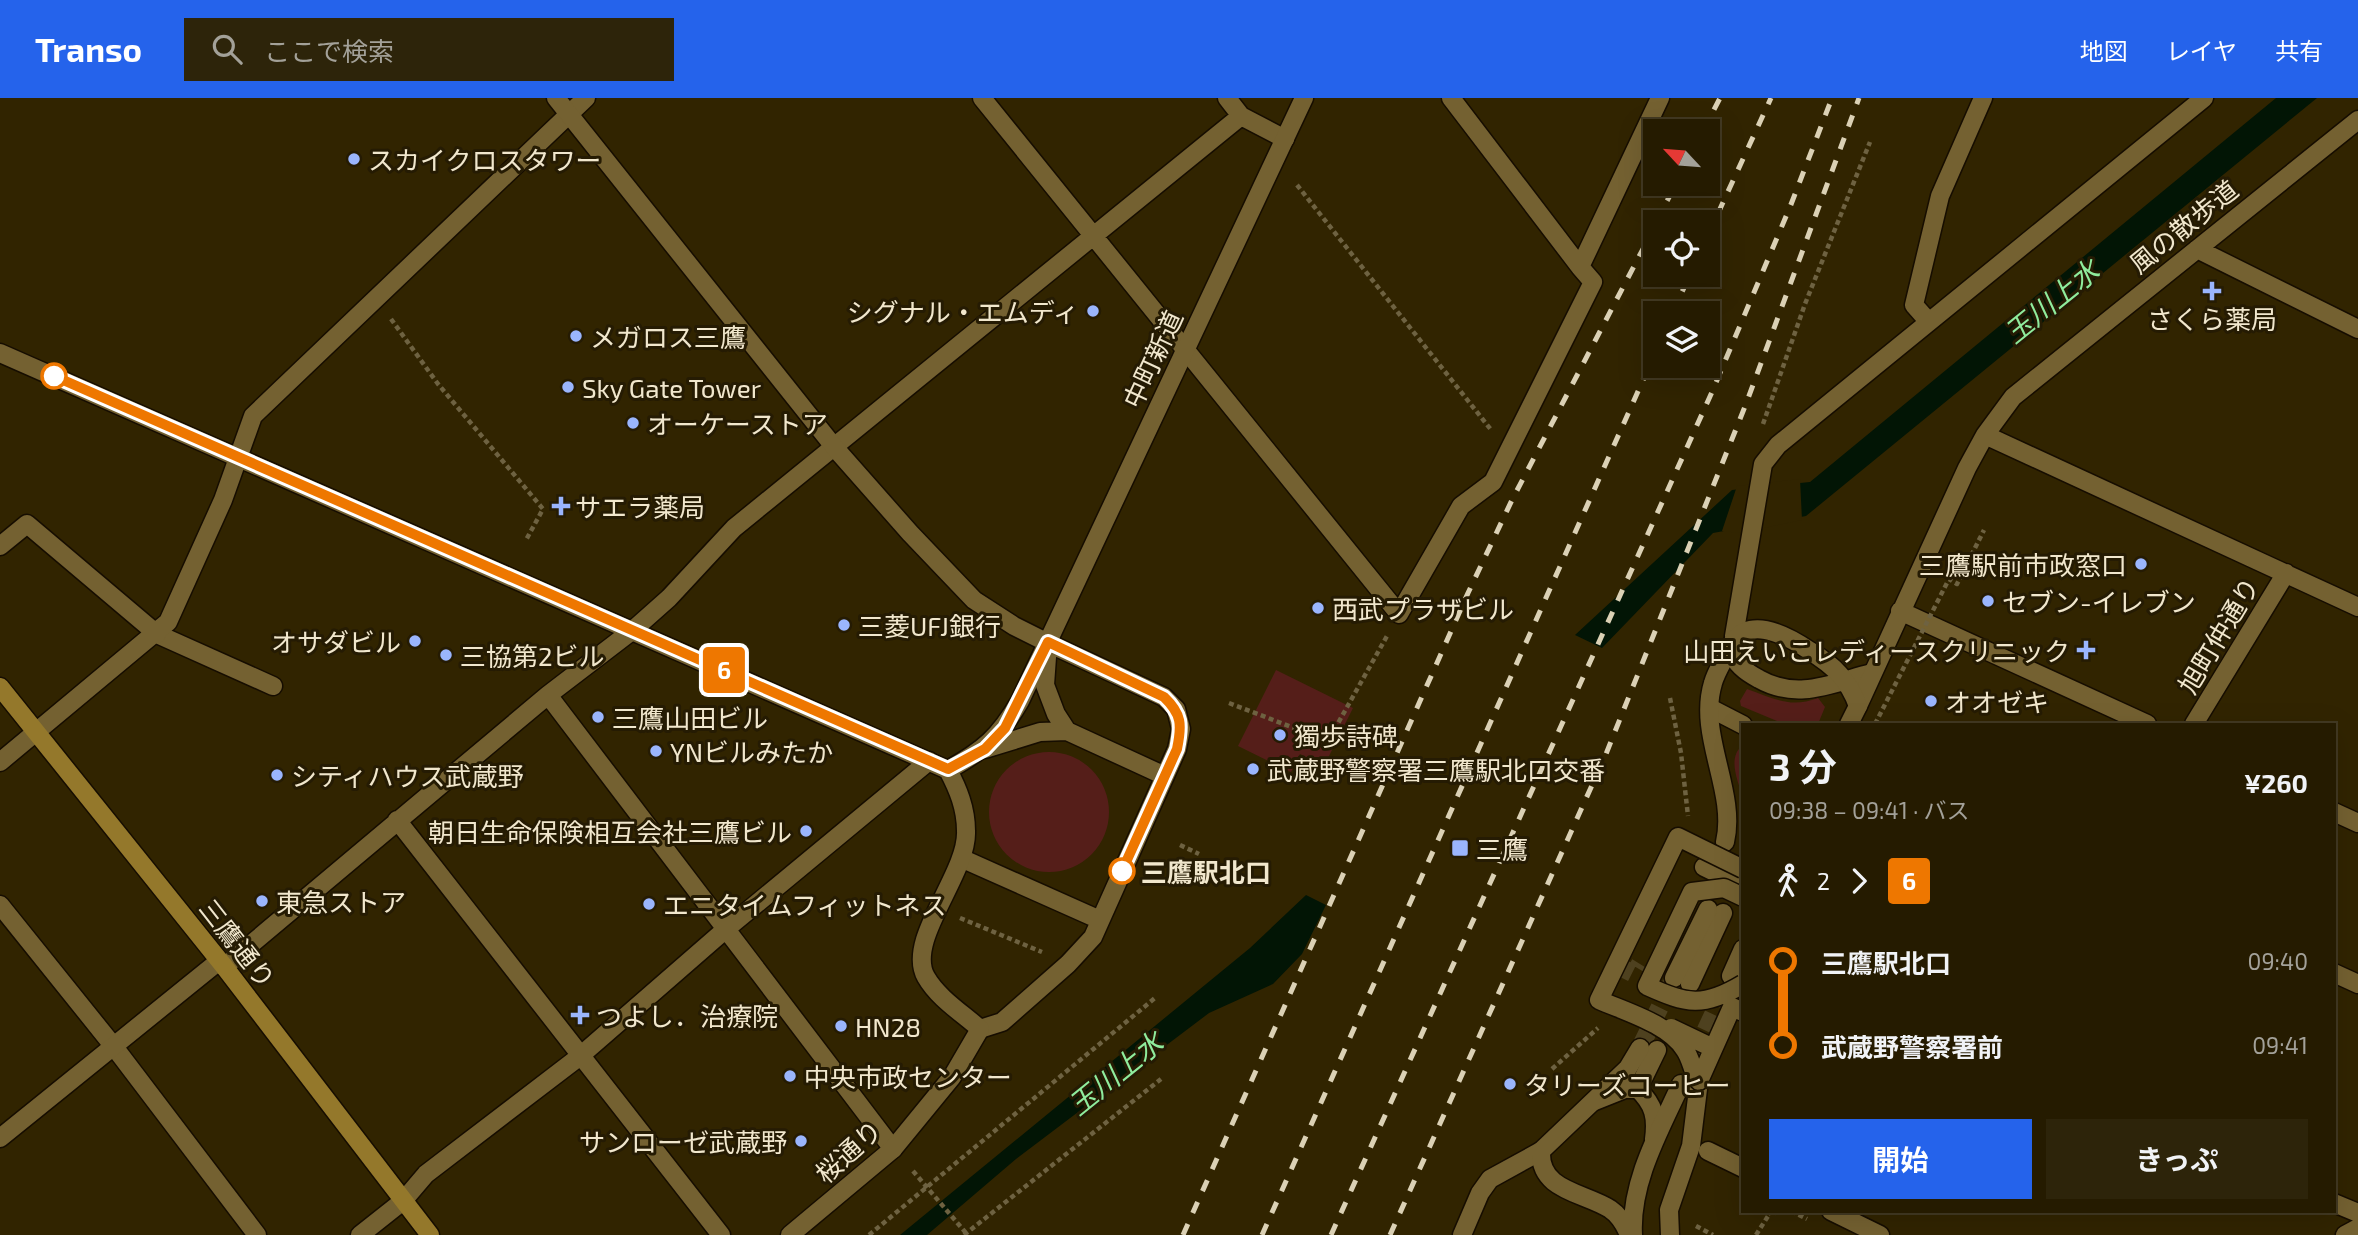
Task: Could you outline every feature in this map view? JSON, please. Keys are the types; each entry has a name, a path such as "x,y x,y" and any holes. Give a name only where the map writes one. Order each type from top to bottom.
{"main road":[{"name":"三鷹通り","path":"0,687 222,964 430,1235"}],"street":[{"path":"0,762 157,634 168,622 223,500 253,416 562,105 586,98"},
{"path":"982,98 1399,614 1461,506 1493,482 1593,282 1451,98"},
{"path":"1227,98 1241,116 1285,138"},
{"name":"中町新道","path":"985,749 1005,728 1048,642 1304,98"},
{"path":"1580,267 1660,98"},
{"path":"1929,322 1914,305 1937,208 1983,98"},
{"path":"1725,842 1728,822 1710,708 1712,684 1732,642 1763,464 1778,445 2204,98"},
{"path":"0,353 948,769 960,794 967,831 963,859 928,934 921,956 924,975 935,990 979,1029 1002,1022 1068,964 1093,937 1177,749 1181,729 1176,709 1164,697 1014,626 974,600 835,448 562,105"},
{"path":"0,1138 222,964 548,695 633,630 669,598 734,528 1241,116"},
{"name":"風の散歩道","path":"1850,723 1985,435 2013,397 2358,120"},
{"path":"2197,249 2358,329"},
{"path":"1985,435 2358,607"},
{"path":"0,545 27,524 157,634 273,685"},
{"name":"旭町仲通り","path":"2195,723 2286,573"},
{"path":"1900,611 2145,723"},
{"path":"1732,642 1745,630 1770,631 1807,649 1838,670 1858,706"},
{"path":"1048,642 1045,685 1056,715 1067,731"},
{"path":"1732,642 1735,663 1770,685 1794,692 1872,673"},
{"path":"548,695 893,1149"},
{"path":"1710,708 1741,724"},
{"path":"948,769 985,749 1041,732 1067,731 1165,776"},
{"path":"360,1235 403,1201 426,1174 579,1057 726,929 929,761"},
{"path":"2336,813 2358,823"},
{"path":"397,820 579,1057 721,1235"},
{"path":"1670,1235 1669,1210 1691,1146 1690,1082 1685,1049 1662,1029 1599,1000 1678,837 1741,868"},
{"path":"963,859 1100,920"},
{"path":"1704,867 1741,885"},
{"path":"1725,1021 1647,986 1692,892 1724,888 1741,896"},
{"path":"0,905 115,1048 257,1235"},
{"path":"1682,981 1715,911"},
{"path":"1676,999 1689,1002 1712,1000 1737,980 1741,959"},
{"path":"2336,974 2358,984"},
{"path":"1601,994 1713,1048"},
{"path":"1631,1235 1636,1200 1653,1146 1713,1048 1732,1007 1741,1011"},
{"name":"桜通り","path":"790,1235 893,1149 952,1077 979,1029"},
{"path":"1462,1235 1480,1193 1490,1179 1541,1151 1649,1049 1638,1089"},
{"path":"1595,1101 1625,1089 1638,1089 1650,1100 1655,1112 1653,1146"},
{"path":"1541,1151 1540,1164 1552,1182 1611,1209 1631,1235"},
{"path":"1708,1151 1741,1167"},
{"path":"1611,1209 1636,1200"},
{"path":"2336,1204 2358,1213"},
{"path":"1835,1213 1880,1235"},
{"path":"2345,1235 2358,1228"}],"path":[{"path":"1760,432 1805,304 1870,142"},
{"path":"1297,185 1510,452"},
{"path":"390,318 438,384 543,509 527,540"},
{"path":"1876,723 1950,579 1957,584 1984,530"},
{"path":"1229,703 1328,741 1399,614"},
{"path":"1670,698 1681,750 1692,845"},
{"path":"1180,845 1199,854"},
{"path":"959,918 1051,956"},
{"path":"869,1235 1155,998"},
{"path":"1605,1019 1552,1069 1605,1019"},
{"path":"913,1171 965,1234 1161,1079"},
{"path":"1756,1235 1767,1213"}],"shaded area":[{"path":"1276,670 1353,708 1324,766 1300,754 1291,772 1238,746"},
{"path":"1747,689 1790,702 1818,698 1825,707 1818,723 1782,723 1741,706 1740,701"},
{"path":"1741,747 1741,792 1734,763"},
{"path":"1049,752 1072,756 1092,769 1105,789 1109,812 1105,835 1092,855 1072,868 1049,872 1026,868 1006,855 993,835 989,812 993,789 1006,769 1026,756"}],"water":[{"name":"玉川上水","path":"2276,98 2317,98 1806,516 1713,533 1602,648 1575,635 1732,490 1810,482"},
{"name":"玉川上水","path":"1306,895 1326,905 1302,954 1273,984 1209,1013 1016,1159 927,1235 900,1235 1250,948"}],"pier":[{"path":"1800,479 1802,520 1740,533 1722,531 1737,486"}],"tunnel":[{"path":"1616,965 1634,974 1640,964"},
{"path":"1640,1048 1672,982"},
{"path":"1694,1055 1727,985"}],"railway":[{"path":"1709,119 1720,98"},
{"path":"1719,210 1771,98"},
{"path":"1331,1235 1712,392 1790,207 1832,98"},
{"path":"1390,1235 1606,754 1746,404 1859,98"},
{"path":"1662,210 1670,196"},
{"path":"1183,1235 1468,593 1512,500 1643,249"},
{"path":"1678,301 1684,287"},
{"path":"1262,1235 1644,378"}],"bus line":[{"name":"6","path":"54,376 948,769 985,749 1005,728 1048,642 1164,697 1176,709 1181,729 1177,749 1122,871"}],"place":[{"name":"スカイクロスタワー","path":"354,159"},
{"name":"さくら薬局","path":"2212,291"},
{"name":"シグナル・エムディ","path":"1093,311"},
{"name":"メガロス三鷹","path":"576,336"},
{"name":"Sky Gate Tower","path":"568,387"},
{"name":"オーケーストア","path":"633,423"},
{"name":"サエラ薬局","path":"561,506"},
{"name":"三鷹駅前市政窓口","path":"2141,564"},
{"name":"セブン-イレブン","path":"1988,601"},
{"name":"西武プラザビル","path":"1318,608"},
{"name":"三菱UFJ銀行","path":"844,625"},
{"name":"オサダビル","path":"415,641"},
{"name":"山田えいこレディースクリニック","path":"2086,650"},
{"name":"三協第2ビル","path":"446,655"},
{"name":"オオゼキ","path":"1931,701"},
{"name":"三鷹山田ビル","path":"598,717"},
{"name":"獨歩詩碑","path":"1280,735"},
{"name":"YNビルみたか","path":"656,751"},
{"name":"武蔵野警察署三鷹駅北口交番","path":"1253,769"},
{"name":"シティハウス武蔵野","path":"277,775"},
{"name":"朝日生命保険相互会社三鷹ビル","path":"806,831"},
{"name":"三鷹","path":"1460,848"},
{"name":"三鷹駅北口","path":"1122,871"},
{"name":"東急ストア","path":"262,901"},
{"name":"エニタイムフィットネス","path":"649,904"},
{"name":"つよし．治療院","path":"580,1015"},
{"name":"HN28","path":"841,1026"},
{"name":"中央市政センター","path":"790,1076"},
{"name":"タリーズコーヒー","path":"1510,1084"},
{"name":"サンローゼ武蔵野","path":"801,1141"}]}
